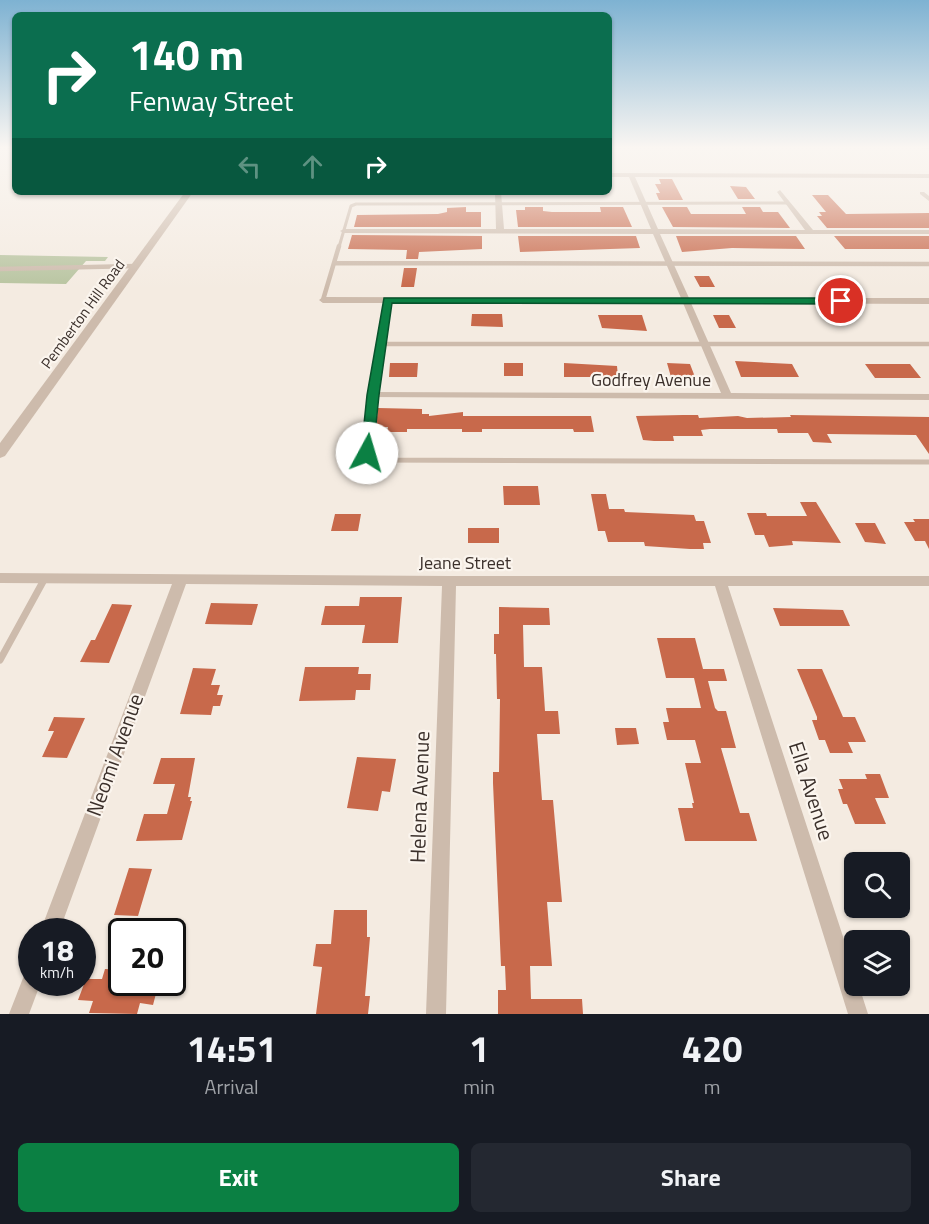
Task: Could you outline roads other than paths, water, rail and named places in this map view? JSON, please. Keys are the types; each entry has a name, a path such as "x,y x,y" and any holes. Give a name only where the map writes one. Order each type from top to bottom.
{"street":[{"path":"639,194 688,301 728,397"},
{"path":"782,194 811,232"},
{"name":"Pemberton Hill Road","path":"0,453 187,195"},
{"path":"498,195 500,231"},
{"path":"344,231 929,232"},
{"path":"323,300 929,301"},
{"name":"Godfrey Avenue","path":"373,395 929,398"},
{"name":"Jeane Street","path":"0,578 449,582 929,581"},
{"name":"Neomi Avenue","path":"55,918 181,579"},
{"name":"Ella Avenue","path":"720,581 858,1014"},
{"name":"Helena Avenue","path":"436,1014 449,582"},
{"path":"19,1014 26,996"}],"lane":[{"path":"323,300 351,206 357,204 788,203"},
{"path":"334,263 929,264"},
{"path":"0,269 136,266"},
{"path":"387,300 367,453 372,460 929,462"},
{"path":"380,344 929,344"},
{"path":"0,660 45,578"}]}
